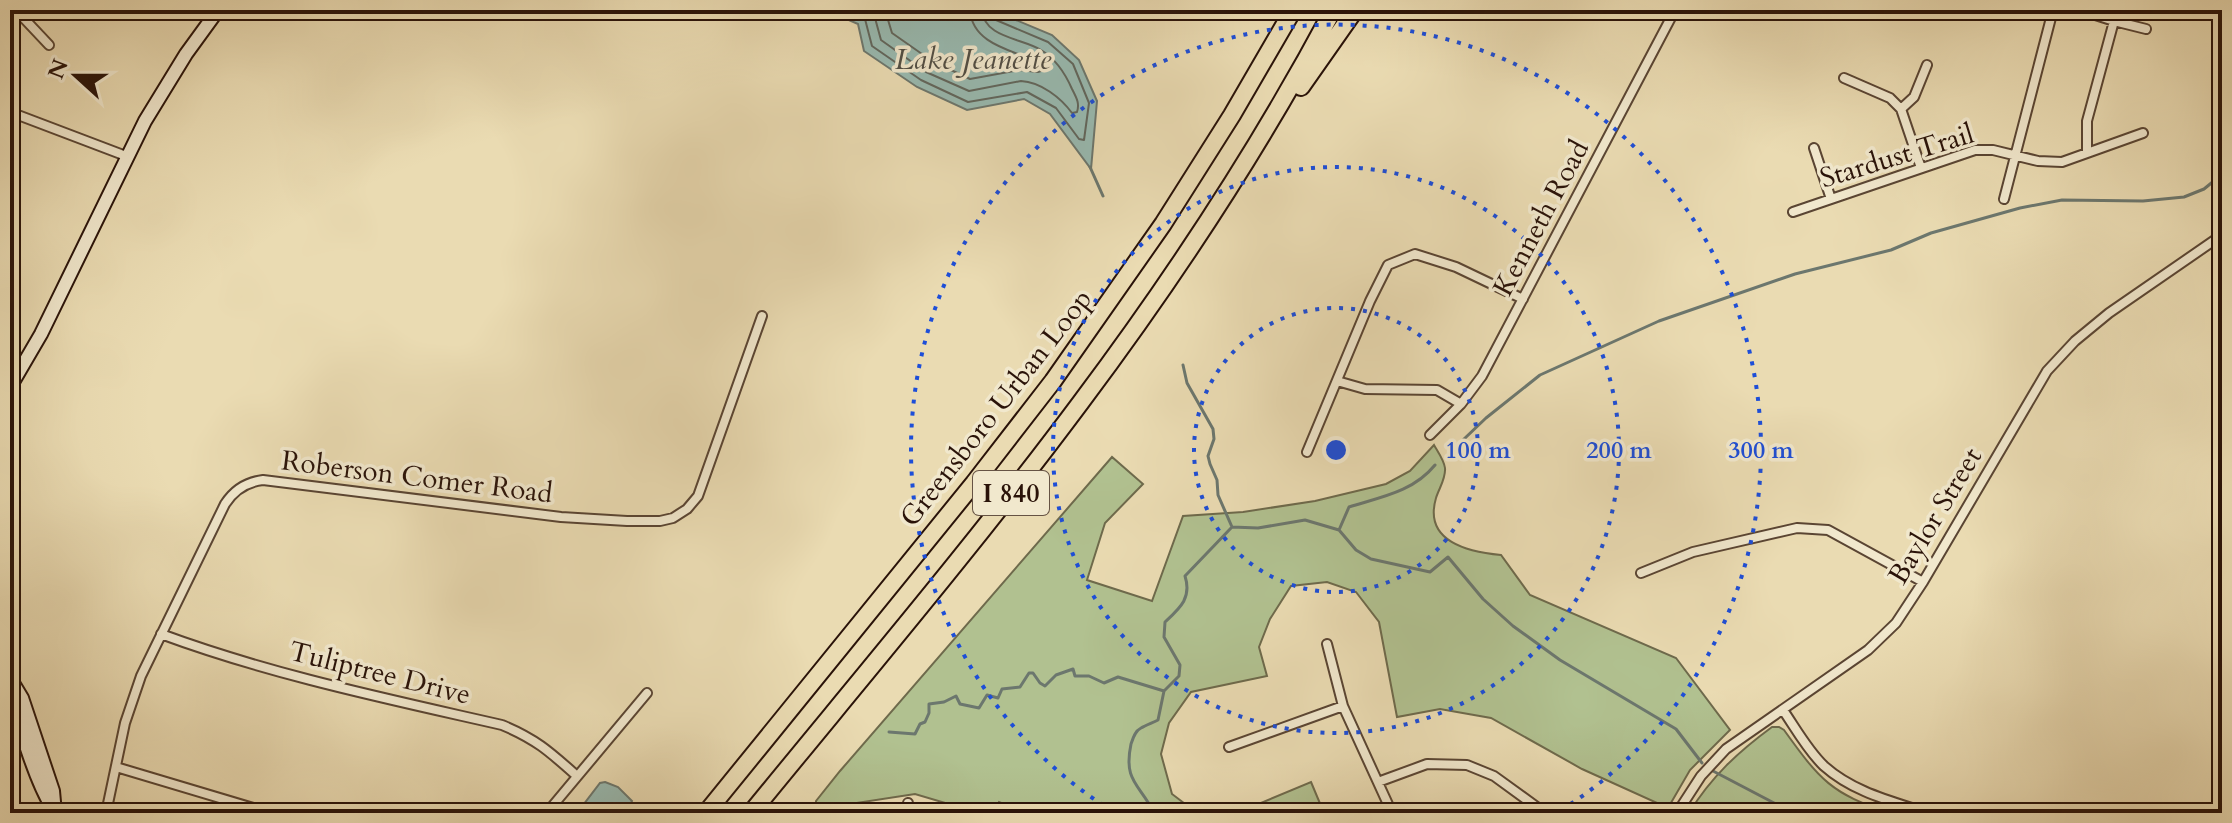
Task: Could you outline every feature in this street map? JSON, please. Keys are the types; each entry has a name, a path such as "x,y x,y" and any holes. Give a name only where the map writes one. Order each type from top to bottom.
{"highway":[{"path":"1232,115 1280,10"},
{"name":"Greensboro Urban Loop","path":"706,813 1046,391 1142,256 1232,115 1293,10"},
{"name":"I 840","path":"751,813 1058,433 1157,297 1228,189 1333,10"},
{"path":"1228,189 1355,10"}],"main road":[{"path":"11,386 41,334 126,156 166,86 218,10"},
{"path":"11,680 22,698 53,791 55,812"}],"street":[{"path":"16,10 49,45"},
{"name":"Kenneth Road","path":"1430,435 1461,404 1482,376 1675,10"},
{"path":"2004,199 2053,10"},
{"path":"2089,13 2146,29"},
{"path":"2087,152 2087,121 2114,21"},
{"path":"1901,109 1914,97 1927,65"},
{"path":"1844,78 1890,98 1901,109 1921,168"},
{"path":"13,111 126,156"},
{"name":"Stardust Trail","path":"1793,212 1975,150 1993,150 2038,161 2062,162 2143,133"},
{"path":"1814,148 1831,199"},
{"name":"Baylor Street","path":"1677,813 1701,776 1726,749 1868,650 1896,623 2047,371 2075,341 2109,313 2222,235"},
{"path":"1307,452 1388,265 1415,254 1456,267 1523,299"},
{"name":"Roberson Comer Road","path":"106,813 130,706 145,666 225,504 238,489 263,480 594,520 660,521 681,514 698,496 762,316"},
{"path":"1337,381 1365,389 1437,390 1461,404"},
{"path":"1641,573 1693,552 1797,528 1814,527 1828,530 1923,582"},
{"name":"Tuliptree Drive","path":"161,634 309,680 502,725 527,735 545,747 577,776"},
{"path":"1327,644 1343,706 1392,813"},
{"path":"544,813 647,693"},
{"path":"1229,747 1343,706"},
{"path":"1783,710 1811,750 1843,780 1867,793 1927,813"},
{"path":"1378,782 1427,764 1467,765 1494,776 1545,813"},
{"path":"116,767 270,813"},
{"path":"908,803 909,813"}],"green space":[{"path":"1434,445 1445,468 1434,513 1442,535 1463,547 1501,555 1530,595 1676,658 1730,730 1690,770 1668,808 1582,769 1491,718 1440,709 1397,717 1379,622 1356,592 1327,582 1291,586 1270,619 1259,647 1267,676 1191,692 1169,723 1161,754 1172,794 1197,813 1028,813 999,802 995,813 979,813 915,794 843,805 844,813 816,813 816,801 840,771 1112,457 1143,484 1105,523 1087,580 1152,601 1183,516 1243,512 1315,501 1386,484 1410,471"},
{"path":"1772,727 1784,730 1807,761 1840,792 1891,813 1689,813 1726,766"},
{"path":"1311,782 1324,813 1237,813"}],"water":[{"name":"Lake Jeanette","path":"826,10 992,10 1052,35 1079,60 1097,101 1091,169 1050,114 1024,99 967,110 917,87 864,51 858,24"},
{"path":"600,783 618,787 632,801 627,813 579,813 576,810"}],"waterway":[{"path":"1090,167 1103,196"},
{"path":"1464,439 1540,375 1659,321 1795,274 1891,250 1931,233 2020,208 2062,200 2143,201 2184,197 2204,189 2222,170"},
{"path":"1183,365 1187,383 1213,429 1214,439 1208,456 1217,480 1218,495 1232,527"},
{"path":"1339,530 1349,507 1407,488 1435,465"},
{"path":"1154,813 1134,782 1129,757 1136,733 1158,720 1164,691 1179,676 1180,665 1164,637 1165,622 1186,597 1185,576 1232,527 1258,528 1305,520 1339,530 1356,550 1371,559 1430,572 1448,557 1483,599 1513,626 1560,660 1676,729 1702,763"},
{"path":"889,732 915,734 920,724 925,722 929,704 956,696 960,704 979,708 987,695 998,698 1002,689 1020,687 1029,673 1033,673 1045,686 1056,675 1073,669 1075,676 1089,676 1104,683 1118,677 1164,691"},
{"path":"1713,771 1788,813"}]}
